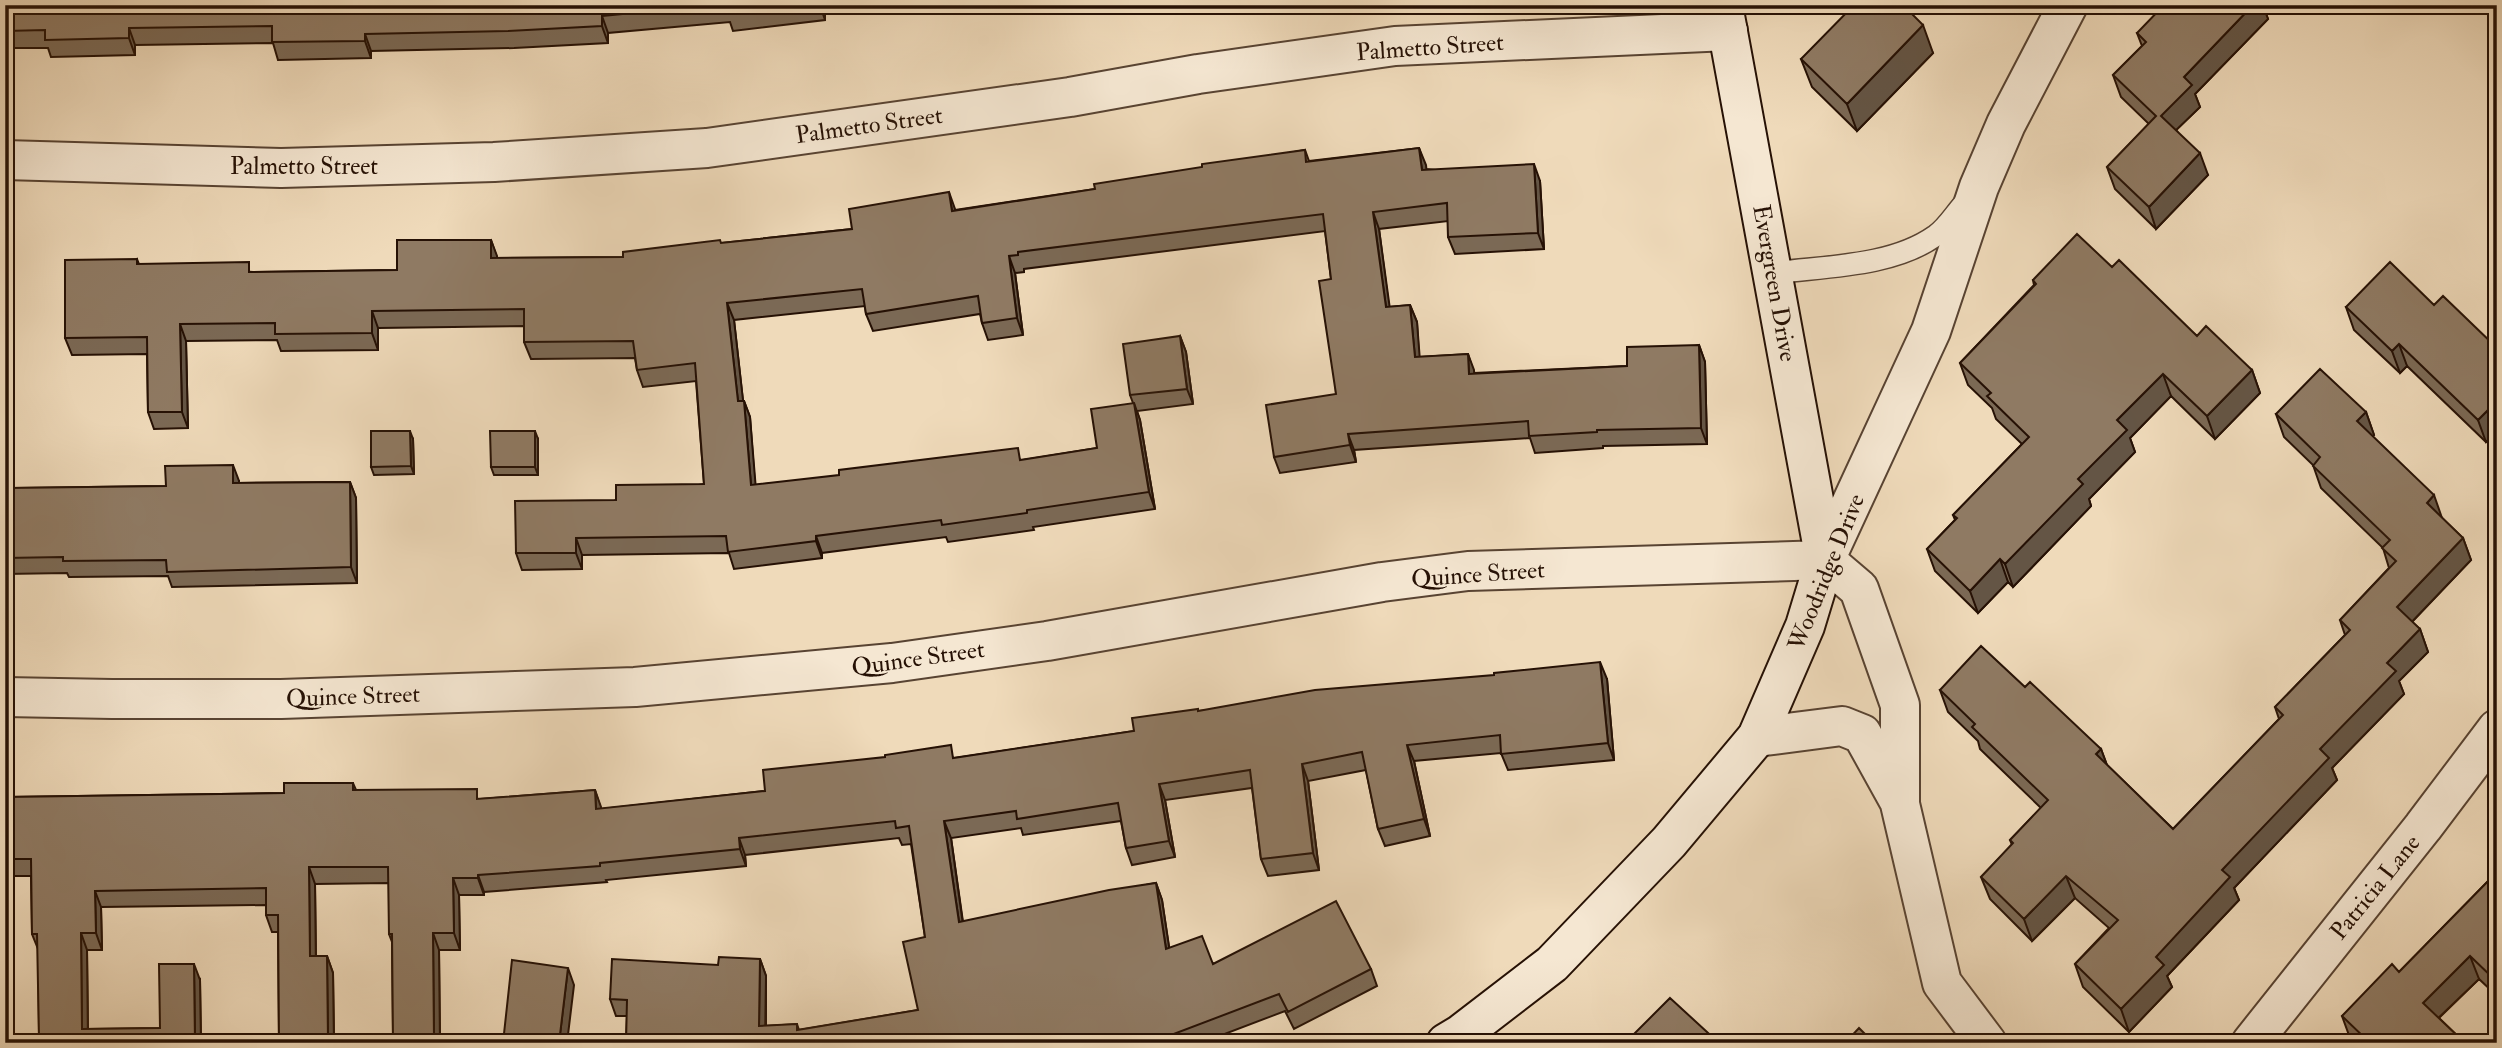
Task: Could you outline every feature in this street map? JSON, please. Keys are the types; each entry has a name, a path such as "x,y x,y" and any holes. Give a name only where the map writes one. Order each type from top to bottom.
{"street":[{"name":"Woodridge Drive","path":"1455,1040 1552,964 1669,842 1757,737 1805,626 1825,560 1931,331 1979,187 2006,124 2068,5"},
{"name":"Palmetto Street","path":"5,160 281,168 494,162 693,149 1070,97 1198,74 1395,46 1726,18"},
{"name":"Evergreen Drive","path":"1726,18 1825,560"},
{"name":"Quince Street","path":"5,696 281,699 635,687 905,662 1382,582 1468,571 1825,560"},
{"path":"1825,560 1859,589 1900,705 1900,804 1942,983 1987,1043"},
{"path":"1757,737 1842,726 1862,734 1900,804"},
{"name":"Patricia Lane","path":"2251,1043 2423,827 2497,729"}],"lane":[{"path":"1773,273 1883,259 1908,252 1938,235 1979,187"}],"building":[{"path":"5,5 715,5 602,16 602,26 365,34 365,41 272,42 272,26 129,28 129,38 45,40 45,30 5,31"},
{"path":"726,5 801,5 727,14"},
{"path":"1854,5 1903,5 1923,25 1847,104 1801,59"},
{"path":"2164,5 2253,5 2184,77 2192,85 2161,116 2200,153 2149,207 2107,167 2156,116 2113,75 2146,42 2137,33"},
{"path":"1419,148 1422,170 1534,164 1538,233 1448,237 1447,203 1373,212 1386,307 1410,305 1415,357 1468,354 1469,374 1627,366 1627,347 1699,345 1701,428 1597,430 1529,436 1528,421 1348,434 1350,445 1274,457 1266,405 1336,394 1319,281 1331,279 1323,214 1018,252 1018,255 1009,256 1017,318 982,323 978,296 866,314 862,289 727,303 738,401 744,401 751,485 839,475 839,470 1018,448 1020,460 1097,448 1091,409 1134,403 1149,492 1027,510 1027,513 942,525 941,520 816,536 816,541 728,552 726,536 576,538 576,553 516,553 515,501 616,500 616,485 704,484 695,363 637,370 633,341 524,342 524,309 372,311 372,333 275,334 275,323 180,324 182,412 148,412 147,337 65,338 65,260 137,259 137,264 249,262 249,272 397,270 397,240 491,240 491,258 623,257 623,252 720,240 721,243 852,229 849,209 949,192 952,211 1095,189 1094,184 1202,167 1202,164 1305,150 1306,162"},
{"path":"2077,234 2112,267 2119,260 2197,336 2206,326 2252,370 2207,416 2163,374 2117,420 2127,430 2078,479 2083,484 2005,564 2000,559 1970,591 1927,549 1957,518 1953,515 2029,437 1987,396 1991,393 1960,363 2036,284 2033,280"},
{"path":"2390,262 2434,305 2443,296 2497,348 2497,421 2487,411 2478,420 2399,344 2392,351 2346,307"},
{"path":"1180,336 1187,389 1130,395 1123,344"},
{"path":"2320,369 2366,412 2357,421 2434,495 2427,503 2463,538 2397,607 2420,629 2387,663 2396,671 2320,749 2329,758 2222,870 2230,877 2156,957 2164,965 2121,1009 2075,964 2118,920 2066,876 2024,919 1981,877 2013,843 2010,840 2048,800 1972,727 1975,724 1940,690 1981,646 2025,687 2030,682 2101,749 2096,754 2173,829 2283,715 2275,707 2350,630 2340,620 2396,561 2382,548 2390,540 2313,466 2320,457 2276,414"},
{"path":"371,431 410,431 411,466 371,467"},
{"path":"490,431 535,431 535,467 491,467"},
{"path":"5,464 8,488 166,486 165,466 233,465 233,483 350,482 351,567 167,572 166,560 63,561 63,557 5,558"},
{"path":"1600,662 1608,743 1501,754 1500,735 1407,745 1424,819 1378,829 1362,752 1302,764 1313,853 1261,859 1250,770 1159,784 1169,841 1126,848 1118,803 1017,819 1016,811 944,821 959,922 1109,890 1156,883 1166,949 1202,936 1213,964 1336,901 1371,969 1288,1012 1279,994 1150,1043 626,1043 627,1000 610,999 612,959 718,965 719,957 760,959 759,1026 797,1024 797,1030 918,1010 903,942 925,937 909,826 896,828 895,821 739,838 740,849 600,863 600,866 453,878 454,933 433,933 434,1040 455,1040 455,1043 279,1043 278,915 266,915 266,888 95,891 96,933 81,933 82,1029 160,1028 159,964 194,964 195,1043 5,1043 5,1038 39,1037 37,934 32,934 31,859 5,859 5,797 284,793 284,783 353,783 353,790 477,789 477,799 595,790 596,809 765,791 763,770 885,757 951,745 953,758 1134,731 1132,718 1198,711 1315,690","holes":["309,867 388,867 393,1039 328,1040 327,956 310,956"]},
{"path":"2497,872 2497,977 2495,980 2470,956 2423,1003 2465,1043 2370,1043 2342,1016 2392,964 2399,972"},
{"path":"512,960 568,968 559,1043 503,1043"},
{"path":"1670,998 1719,1043 1629,1043 1627,1041"},
{"path":"1859,1028 1874,1043 1845,1043"}]}
